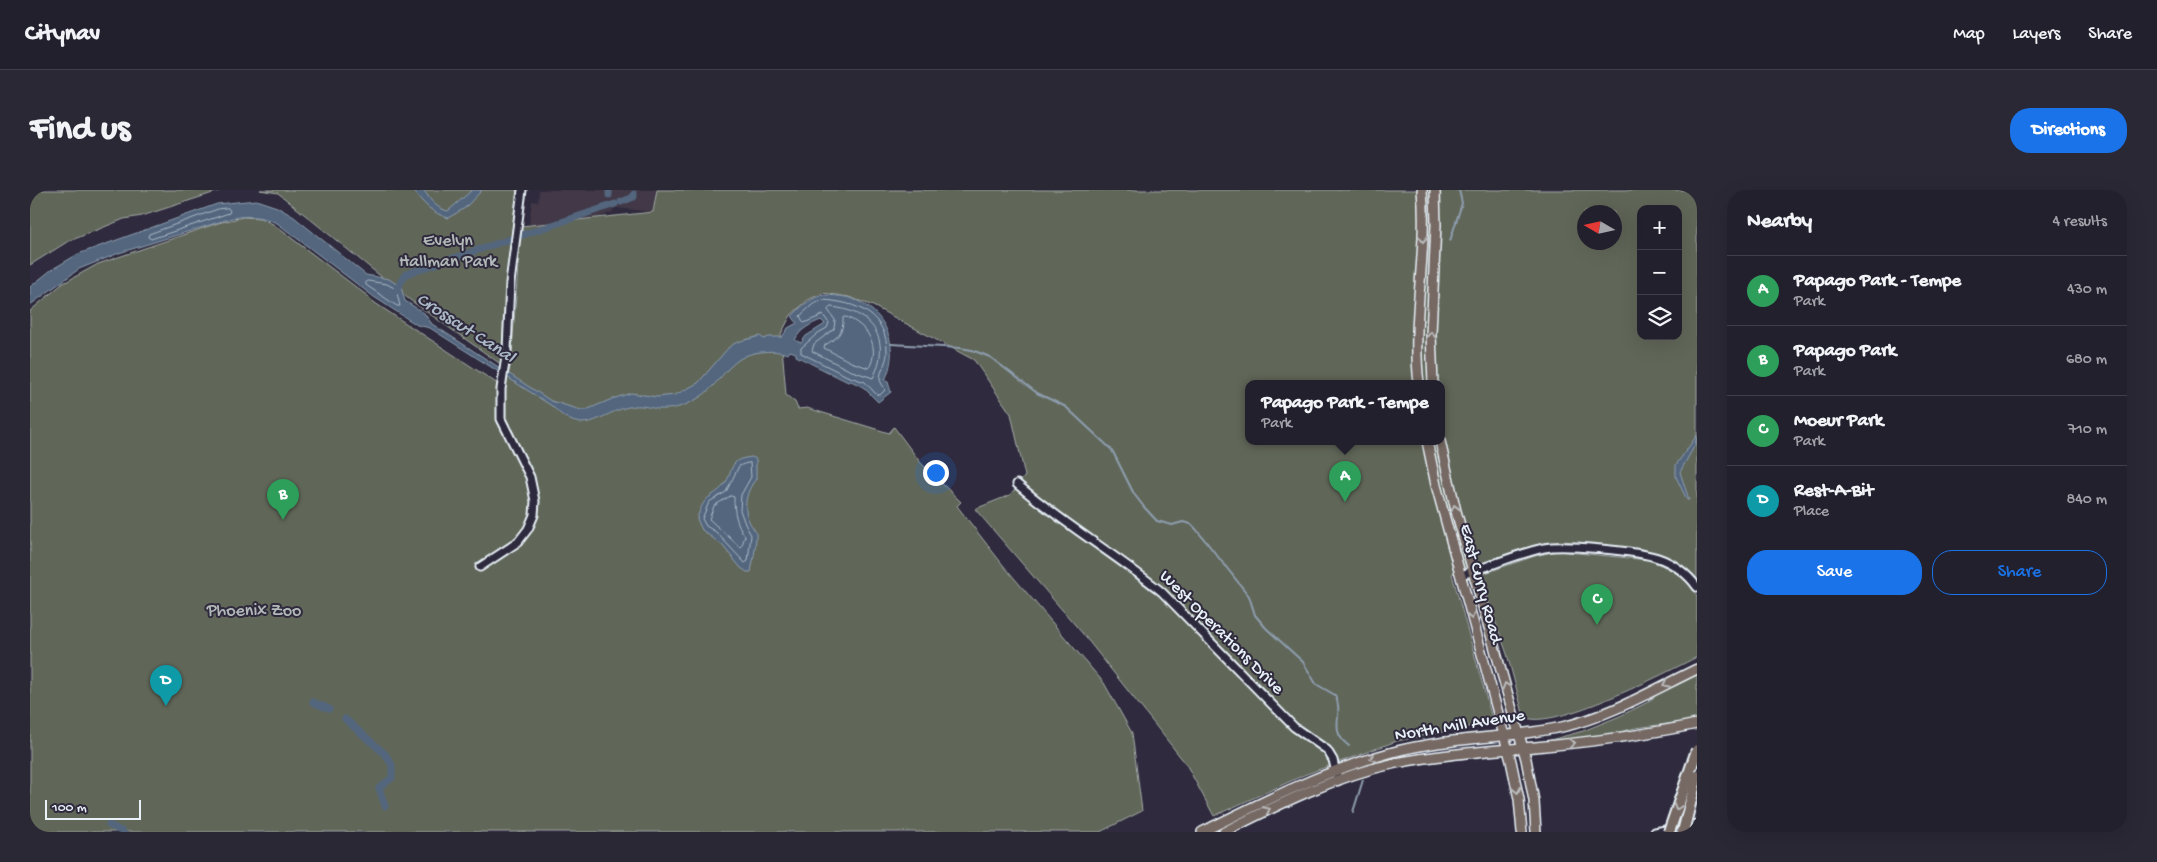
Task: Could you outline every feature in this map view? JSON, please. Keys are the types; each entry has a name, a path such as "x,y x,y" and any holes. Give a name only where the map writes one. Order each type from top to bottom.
{"highway":[{"path":"1669,832 1697,750"},
{"path":"1683,832 1697,776"}],"main road":[{"path":"1419,380 1418,325 1424,224 1422,190"},
{"path":"1433,380 1431,334 1436,225 1435,190"},
{"name":"East Curry Road","path":"1428,445 1436,485 1508,749 1519,799 1522,832"},
{"name":"East Curry Road","path":"1441,445 1454,502 1523,748 1534,801 1536,832"},
{"name":"North Mill Avenue","path":"1202,832 1291,788 1335,771 1414,747 1554,728 1593,717 1630,702 1697,669"},
{"name":"North Mill Avenue","path":"1224,832 1286,801 1338,780 1396,764 1508,749 1613,738 1697,724"}],"street":[{"path":"480,567 518,542 528,529 534,515 536,500 530,477 501,419 501,389 507,350 510,283 522,190"},
{"name":"West Operations Drive","path":"1017,484 1048,509 1140,573 1162,592 1294,727 1327,750 1333,760 1338,780"},
{"path":"1461,575 1540,549 1566,547 1634,553 1659,558 1685,574 1697,587"},
{"path":"1655,832 1697,824"}],"shaded area":[{"path":"539,190 657,190 653,212 617,208 612,210 613,212 583,223 580,218 532,235 532,224 529,223 532,201 538,202"}],"green space":[{"path":"30,190 222,190 142,216 124,219 67,242 30,265"},
{"name":"Evelyn Hallman Park","path":"260,190 517,190 505,291 502,365 410,300 278,193"},
{"name":"Phoenix Zoo","path":"657,190 1697,190 1697,580 1680,565 1658,554 1641,549 1563,541 1535,545 1452,574 1493,722 1397,741 1304,775 1214,816 1186,764 1083,634 975,509 1010,495 1025,476 1011,414 974,360 873,306 849,297 823,293 808,300 791,315 781,334 786,395 795,402 798,409 807,408 889,433 894,427 920,462 961,502 957,506 1003,565 1104,683 1132,733 1142,811 1100,832 30,832 30,311 62,284 98,264 218,223 243,217 260,218 273,224 375,303 504,388 511,364 521,226 653,212"},
{"path":"1557,551 1648,560 1669,569 1684,579 1690,584 1697,597 1697,657 1636,687 1583,709 1559,716 1538,719 1524,717 1507,654 1479,575 1535,556"},
{"path":"1697,673 1697,720 1635,728 1613,734 1543,742 1583,731 1620,716 1648,702 1664,689"}],"water":[{"path":"414,190 424,190 434,203 448,211 472,190 482,190 465,208 448,218 428,207"},
{"path":"256,200 277,207 294,217 366,275 389,279 401,287 405,301 424,313 432,324 551,401 581,410 586,410 631,393 657,397 675,395 698,383 729,347 737,342 760,336 764,339 782,337 788,328 797,323 792,316 804,304 825,295 854,299 877,315 889,338 890,366 885,380 888,382 891,392 878,402 863,387 851,381 848,382 796,356 796,353 790,351 788,354 764,352 750,354 740,359 704,394 681,406 658,409 635,406 593,421 575,422 430,328 417,325 374,297 277,223 255,217 232,218 119,253 79,269 30,305 30,287 51,270 78,254 217,204","holes":["821,320 825,324 806,336 801,343 795,340 810,325"]},
{"path":"1697,435 1695,445 1680,472 1689,500 1687,500 1676,477 1676,465"},
{"path":"752,457 756,459 756,479 746,500 746,511 756,533 756,541 751,572 747,572 741,568 722,545 702,530 697,519 703,504 722,488 735,463 740,459"}],"waterway":[{"path":"1450,241 1462,203 1459,190"},
{"path":"621,202 634,197 634,194"},
{"path":"395,292 406,274 615,204"},
{"path":"891,344 972,350 990,357 1037,393 1066,407 1112,450 1134,494 1157,521 1172,525 1183,522 1191,524 1196,529 1249,596 1255,615 1266,628 1303,662 1316,684 1335,695 1338,702 1339,734 1342,740 1349,746"},
{"path":"313,702 329,709"},
{"path":"345,719 385,754 392,765 392,778 379,788 385,806"},
{"path":"1353,812 1363,780"},
{"path":"109,825 123,832"}],"place":[{"name":"Papago Park - Tempe","path":"1345,502"},
{"name":"Papago Park","path":"283,520"},
{"name":"Moeur Park","path":"1597,625"},
{"name":"Rest-A-Bit","path":"166,706"}],"water label":[{"name":"Crosscut Canal","path":"465,329"}]}
